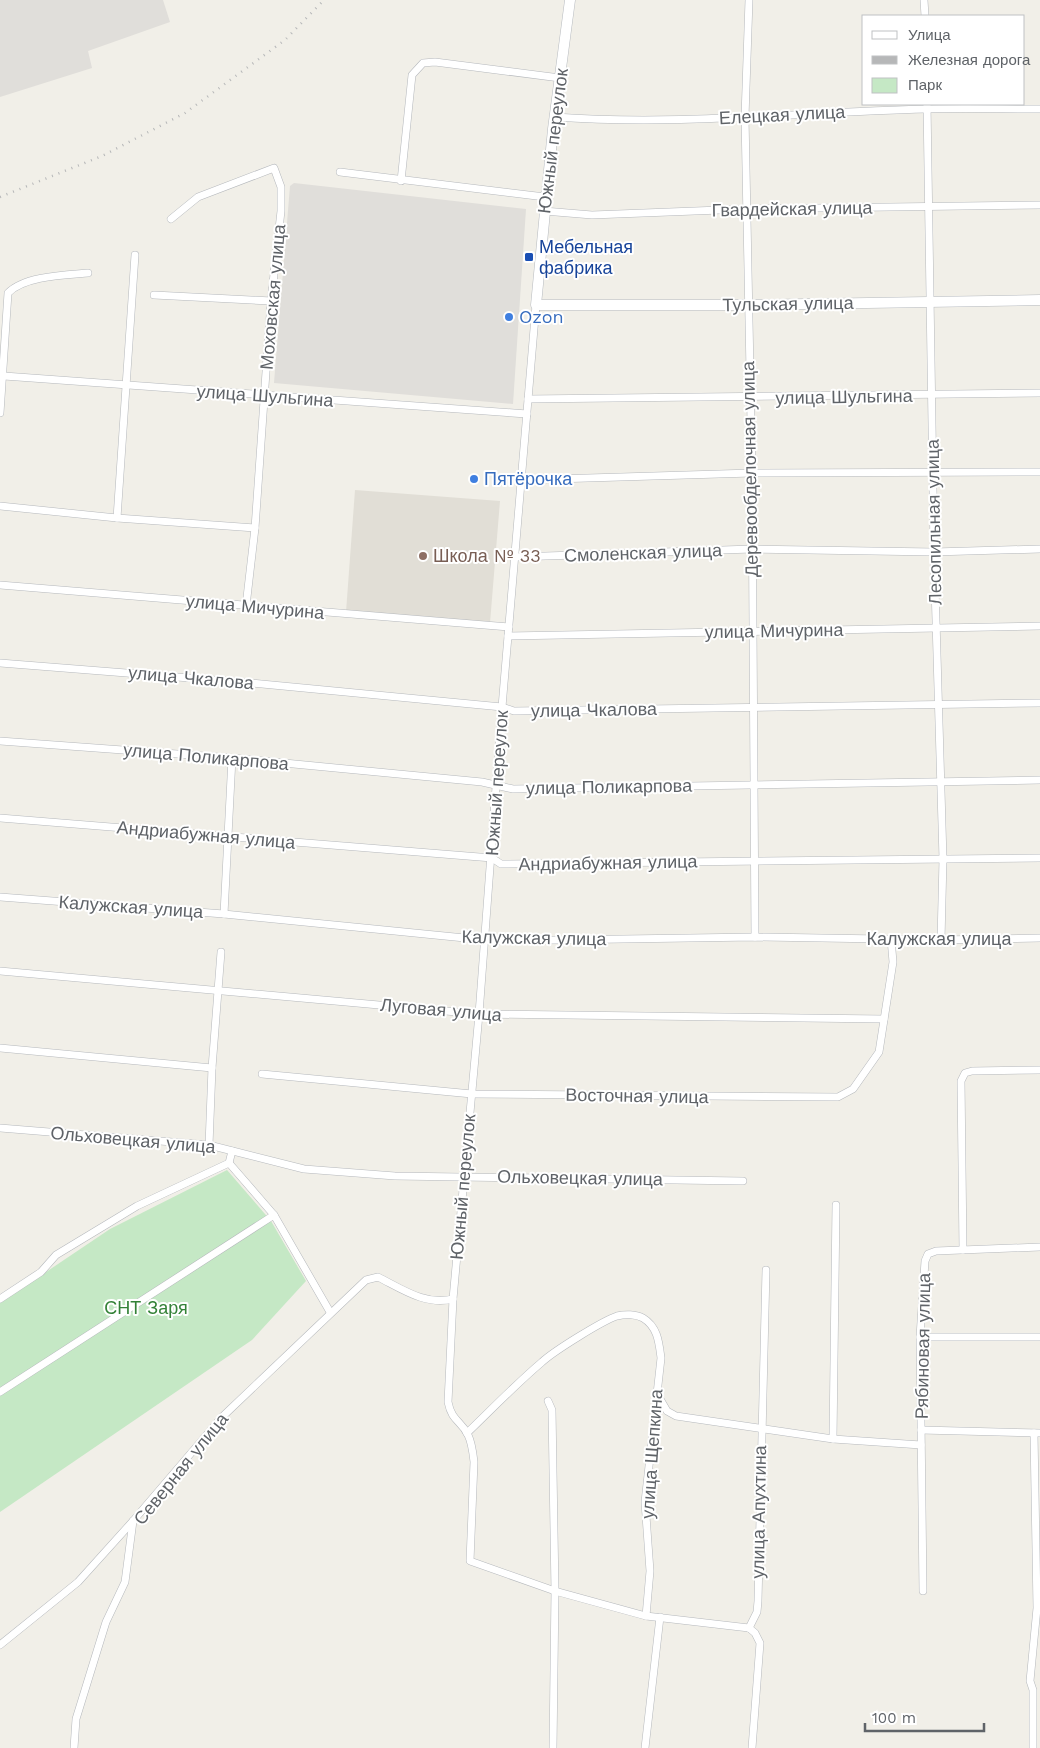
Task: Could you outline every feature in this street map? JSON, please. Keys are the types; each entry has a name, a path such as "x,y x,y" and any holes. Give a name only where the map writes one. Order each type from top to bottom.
{"main road":[{"name":"Южный переулок","path":"536,305 545,197 570,0"},
{"name":"Тульская улица","path":"536,305 748,305 1040,300"}],"street":[{"name":"Деревообделочная улица","path":"748,0 745,117 749,398 752,473 755,938"},
{"path":"924,0 925,15"},
{"path":"402,181 412,75 423,63 435,62 560,78"},
{"name":"Елецкая улица","path":"555,117 621,121 745,117 927,106 1040,109"},
{"name":"Лесопильная улица","path":"927,106 930,206 932,474 939,782 943,859 941,940"},
{"name":"Моховская улица","path":"171,219 198,197 274,168 281,187 255,528 246,606"},
{"path":"340,172 545,197"},
{"name":"Гвардейская улица","path":"544,211 592,215 746,209 1040,205"},
{"path":"117,518 134,255"},
{"path":"0,413 4,376 6,302 8,293 13,288 25,283 56,276 88,273"},
{"path":"154,295 271,302"},
{"name":"Южный переулок","path":"536,305 502,707 479,1014 453,1299 448,1402 452,1418 467,1433 474,1462 470,1561 555,1591"},
{"name":"улица Шульгина","path":"4,376 527,414"},
{"name":"улица Шульгина","path":"528,399 932,396 1040,393"},
{"path":"522,480 752,473 932,474 1040,472"},
{"path":"0,506 117,518 255,528"},
{"name":"Смоленская улица","path":"516,557 752,549 934,552 1040,549"},
{"name":"улица Мичурина","path":"0,585 509,628"},
{"name":"улица Мичурина","path":"508,636 1040,626"},
{"name":"улица Чкалова","path":"0,663 240,682 502,707 514,711 1040,704"},
{"name":"улица Поликарпова","path":"0,741 232,758 513,788 1040,780"},
{"path":"224,914 232,758"},
{"name":"Андриабужная улица","path":"0,818 492,858 501,864 1040,858"},
{"name":"Калужская улица","path":"0,897 224,914 485,940 755,938 941,940 1040,938"},
{"name":"Восточная улица","path":"262,1074 472,1094 838,1097 853,1089 878,1052 893,962 892,939"},
{"path":"209,1144 212,1068 221,952"},
{"name":"Луговая улица","path":"0,971 479,1014 884,1019"},
{"path":"0,1048 212,1068"},
{"path":"1040,1070 972,1071 965,1073 961,1081 963,1250 1040,1247"},
{"name":"Ольховецкая улица","path":"0,1128 209,1144 232,1152 304,1169 394,1176 743,1181"},
{"path":"0,1299 41,1272 56,1255 137,1206 229,1163 232,1152"},
{"path":"229,1163 274,1215 330,1312"},
{"path":"833,1439 836,1205"},
{"path":"0,1392 274,1215"},
{"name":"Рябиновая улица","path":"923,1591 920,1338 925,1261 928,1254 936,1251 963,1250"},
{"name":"улица Апухтина","path":"749,1628 756,1612 758,1601 766,1270"},
{"name":"Северная улица","path":"74,1748 76,1719 106,1622 125,1582 133,1521 221,1418 330,1312 366,1280 378,1277 433,1301 453,1299"},
{"name":"улица Щепкина","path":"467,1433 543,1360 607,1321 618,1316 631,1314 642,1317 651,1324 659,1339 661,1358 645,1502 650,1571 646,1616"},
{"path":"920,1338 1040,1337"},
{"path":"656,1392 667,1411 676,1416 833,1439 921,1445"},
{"path":"548,1401 552,1410 555,1591 552,1748"},
{"path":"921,1430 1037,1433 1037,1608 1030,1681 1033,1690 1033,1748"},
{"path":"0,1645 78,1582 133,1521"},
{"path":"555,1591 646,1616 749,1628 755,1633 760,1643 752,1748"},
{"path":"645,1748 660,1617"}],"shaded area":[{"path":"0,0 163,0 170,22 88,51 92,68 0,97"},
{"path":"294,183 526,209 513,404 274,383 290,186"},
{"name":"Школа № 33","path":"355,490 500,501 490,623 346,612"}],"green space":[{"name":"СНТ Заря","path":"227,1170 271,1221 306,1281 252,1340 0,1512 0,1303 110,1229"}],"railway":[{"path":"0,197 102,156 185,113 285,40 324,0"}],"place":[{"name":"Мебельная фабрика","path":"529,257"},
{"name":"Ozon","path":"509,317"},
{"name":"Пятёрочка","path":"474,479"},
{"name":"Школа № 33","path":"423,556"}]}
